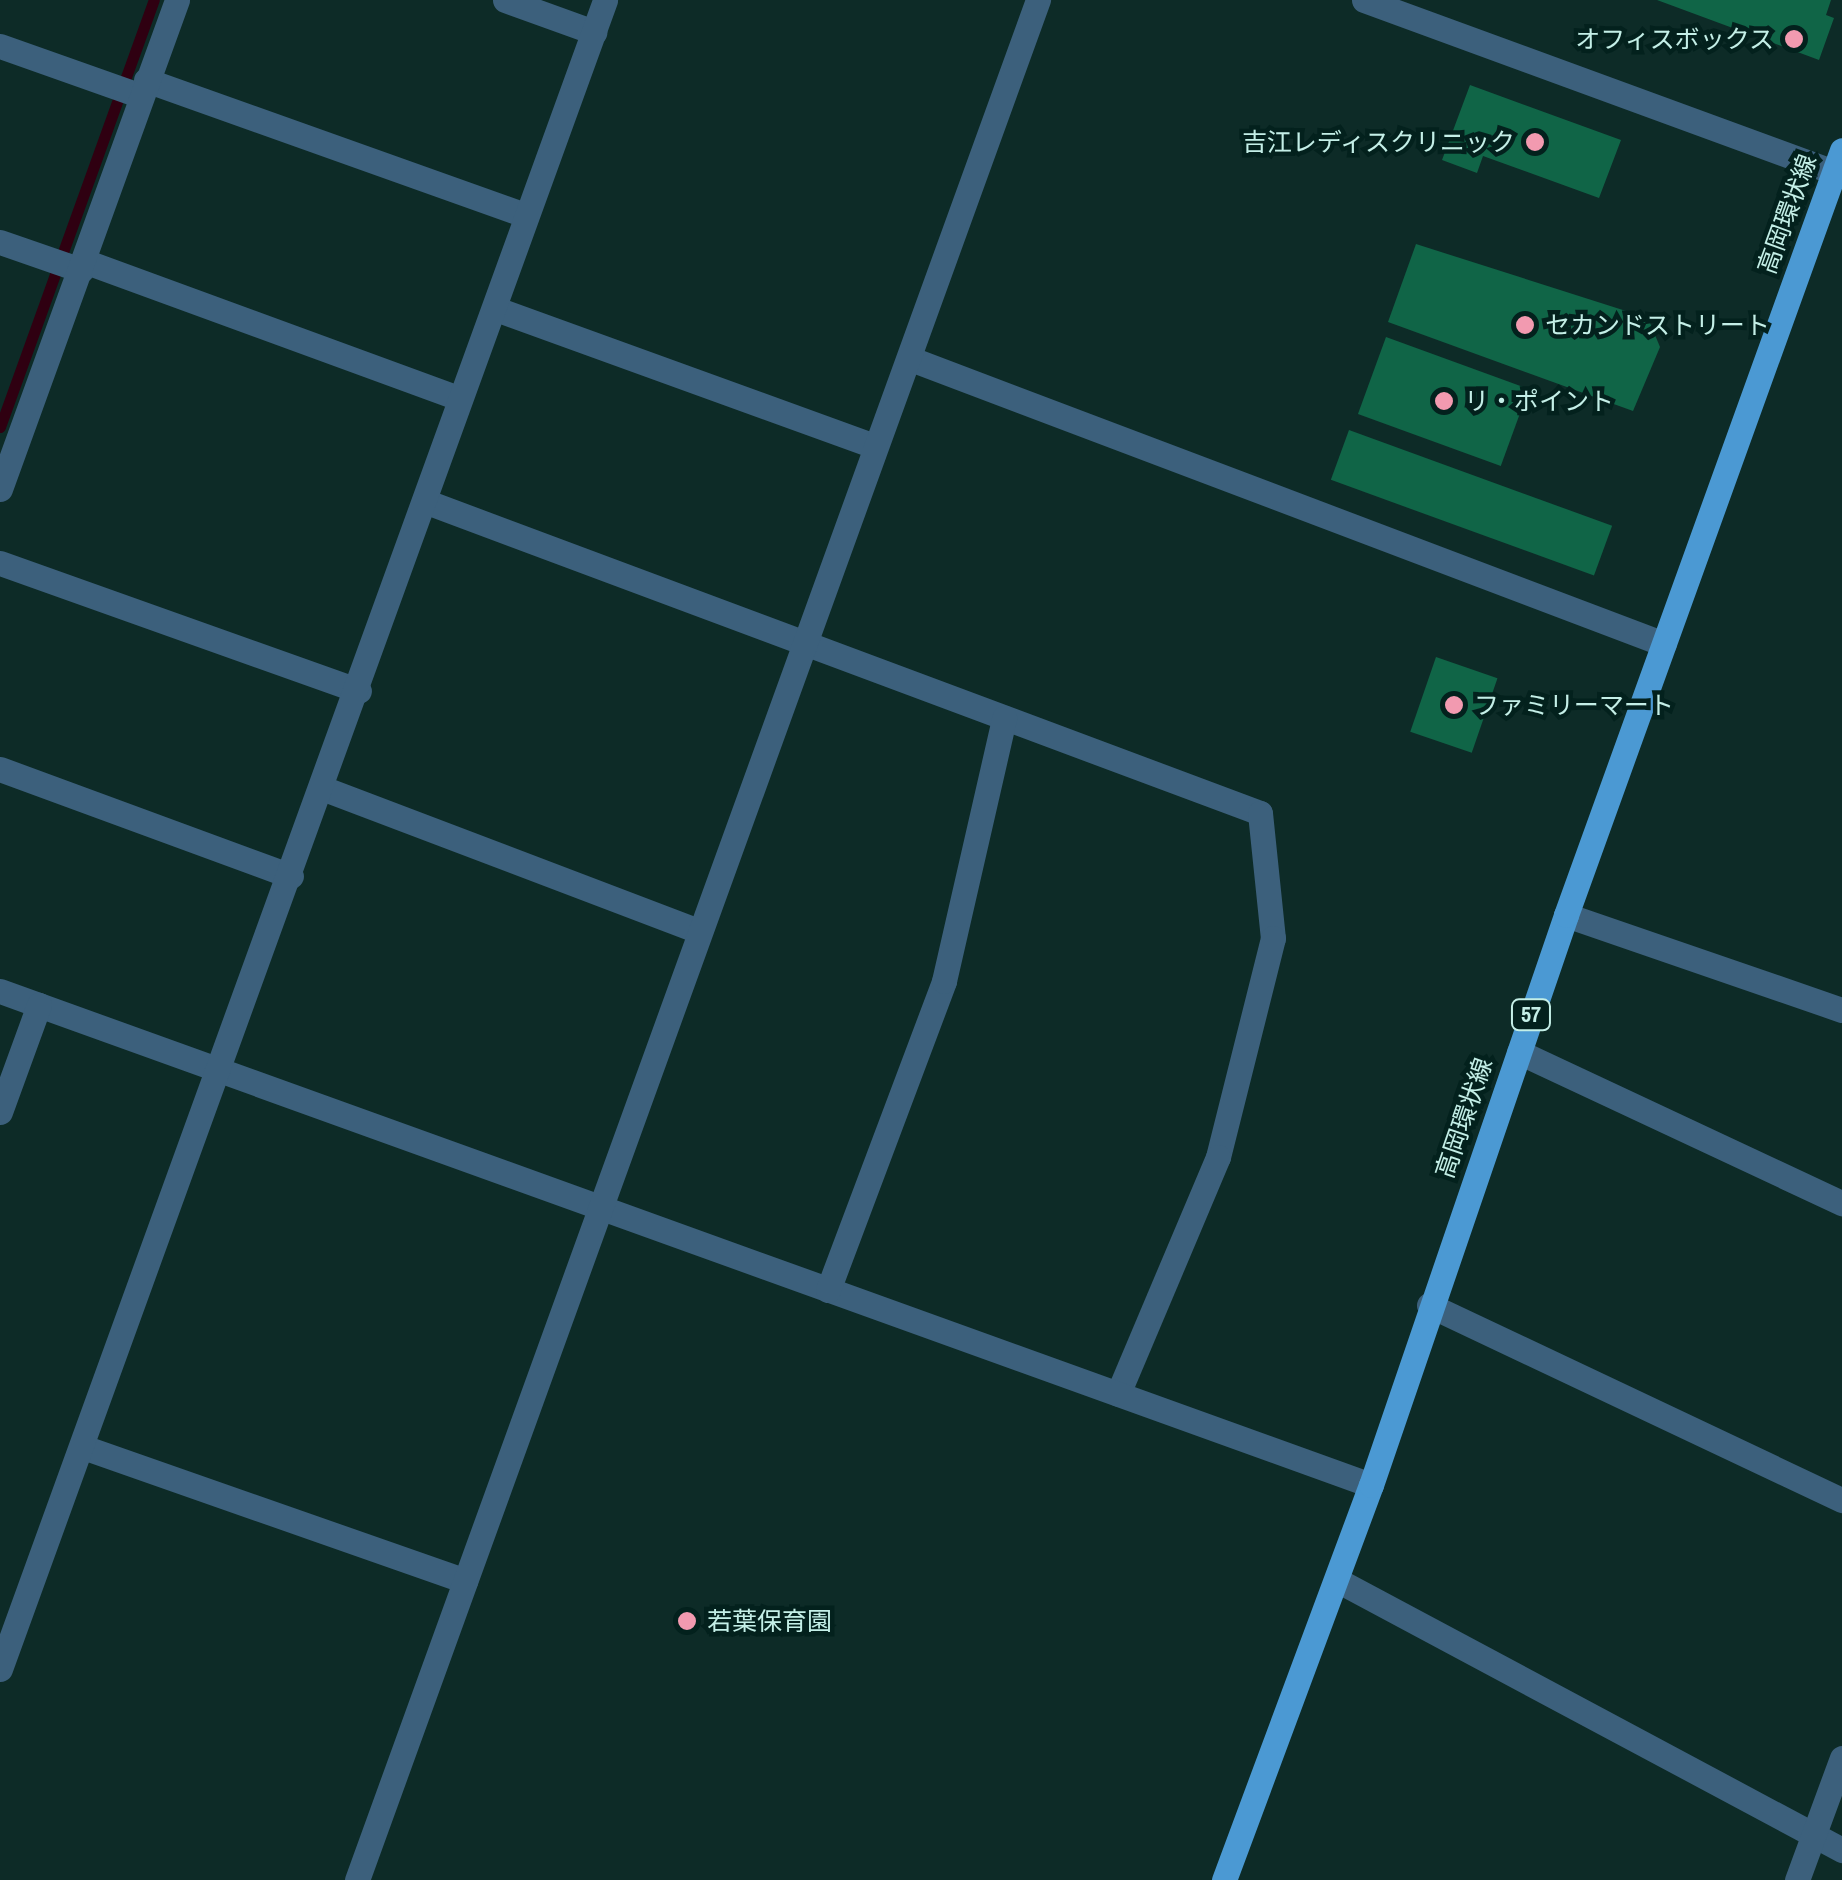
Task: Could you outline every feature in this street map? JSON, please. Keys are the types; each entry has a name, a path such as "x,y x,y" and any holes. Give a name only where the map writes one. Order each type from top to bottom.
{"main road":[{"name":"高岡環状線","path":"1224,1880 1338,1580 1566,915 1839,166"}],"street":[{"path":"0,490 5,460 132,88 177,0"},
{"path":"505,0 594,32"},
{"path":"0,1669 10,1612 83,1447 427,502 459,398 496,309 523,214 605,0"},
{"path":"357,1880 875,446 912,359 1038,0"},
{"path":"1364,0 1839,166"},
{"path":"0,46 523,214"},
{"path":"0,242 459,398"},
{"path":"496,309 875,446"},
{"path":"912,359 1664,644"},
{"path":"427,502 1260,813 1273,938 1218,1157 1118,1394"},
{"path":"0,562 359,691"},
{"path":"828,1290 944,980 1004,718"},
{"path":"0,769 291,876"},
{"path":"322,788 699,931"},
{"path":"1566,915 1842,1010"},
{"path":"0,991 1372,1485"},
{"path":"0,1112 40,1005"},
{"path":"1519,1052 1842,1203"},
{"path":"1430,1305 1842,1500"},
{"path":"83,1447 465,1581"},
{"path":"1338,1580 1812,1840 1842,1850"},
{"path":"1798,1880 1842,1758"}],"building":[{"name":"オフィスボックス","path":"1657,0 1831,0 1826,15 1834,18 1819,60"},
{"name":"吉江レディスクリニック","path":"1470,85 1621,140 1599,198 1483,156 1477,173 1442,160"},
{"name":"セカンドストリート","path":"1416,244 1648,318 1660,347 1633,411 1388,322"},
{"name":"リ・ポイント","path":"1386,337 1529,389 1501,466 1358,414"},
{"path":"1349,430 1612,526 1594,576 1331,480"},
{"name":"ファミリーマート","path":"1436,657 1497,678 1472,753 1410,732"}],"waterway":[{"path":"0,427 154,0"}],"place":[{"name":"オフィスボックス","path":"1794,39"},
{"name":"吉江レディスクリニック","path":"1535,142"},
{"name":"セカンドストリート","path":"1525,325"},
{"name":"リ・ポイント","path":"1444,401"},
{"name":"ファミリーマート","path":"1454,705"},
{"name":"若葉保育園","path":"687,1621"}]}
